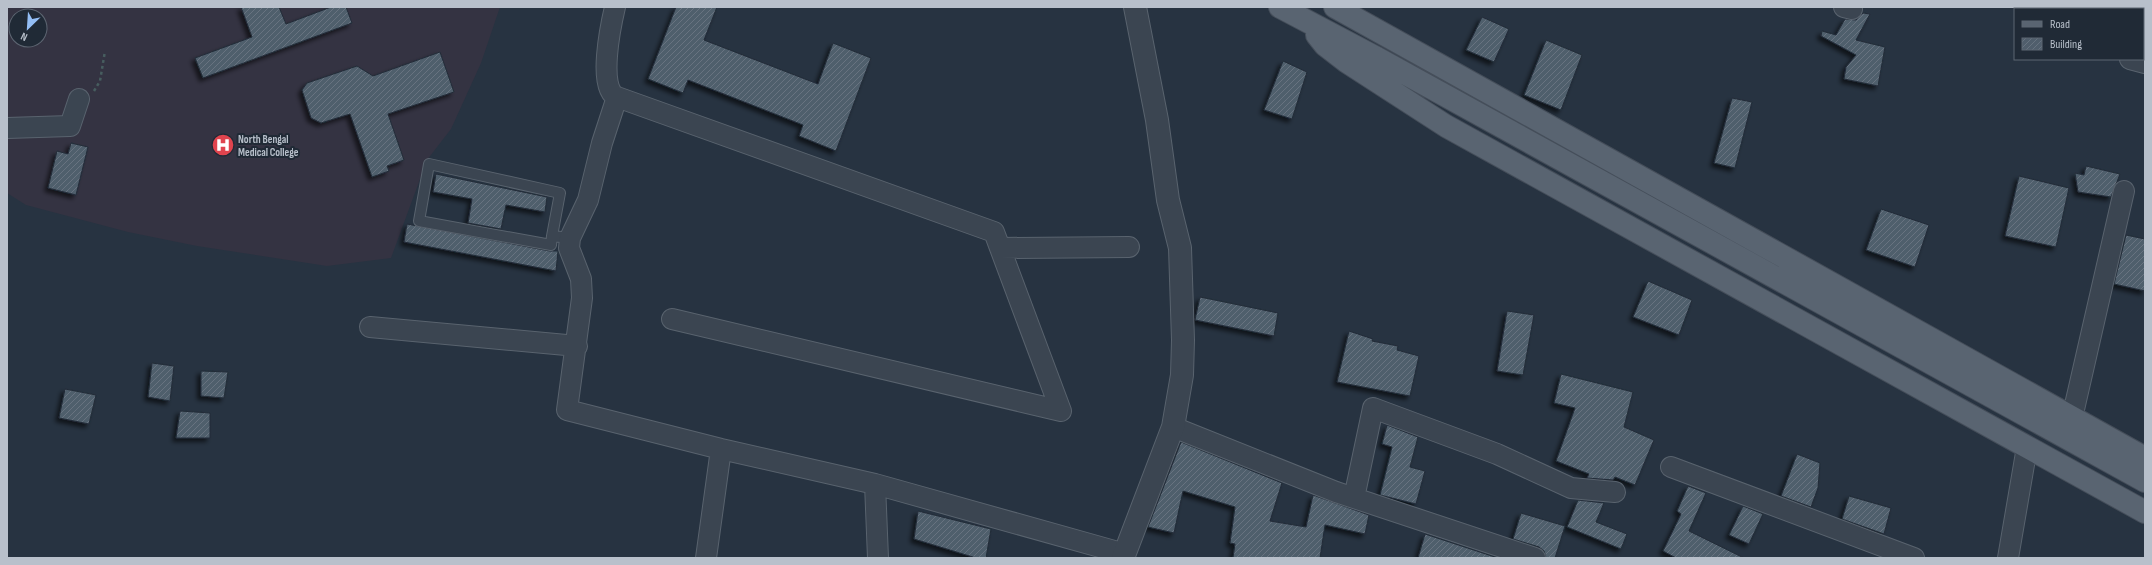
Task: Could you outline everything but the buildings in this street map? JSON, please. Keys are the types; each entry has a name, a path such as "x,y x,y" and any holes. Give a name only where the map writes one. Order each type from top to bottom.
{"main road":[{"path":"1280,7 1377,58 2145,481"},
{"path":"1335,7 2145,458"},
{"path":"1308,22 1325,45 1347,62 1446,126 1726,279 2145,512"}],"street":[{"path":"615,7 608,50 607,80 609,90 613,96 994,232 1061,411 672,319"},
{"path":"617,97 602,143 590,192 561,237 570,248 582,289 577,346 567,410 721,449 875,484 1124,556 1173,427 1182,374 1183,340 1180,248 1168,200 1156,120 1135,7"},
{"path":"2134,60 2145,63"},
{"path":"7,128 70,126 80,98"},
{"path":"2072,418 2124,191"},
{"path":"1000,248 1129,248"},
{"path":"370,328 577,346"},
{"path":"1354,498 1373,408 1497,454 1571,488 1615,492"},
{"path":"1173,427 1354,498 1535,558"},
{"path":"2008,558 2027,447"},
{"path":"706,558 721,449"},
{"path":"1671,467 1914,558"},
{"path":"875,484 878,558"}],"lane":[{"path":"429,164 560,193 561,237 551,245 419,221 429,164"}],"path":[{"path":"80,98 92,93 98,85 105,51"}],"shaded area":[{"name":"North Bengal Medical College","path":"7,7 500,7 481,63 451,129 427,160 391,258 327,266 197,246 128,232 26,205 7,193"}],"place":[{"name":"North Bengal Medical College","path":"223,145"}]}
